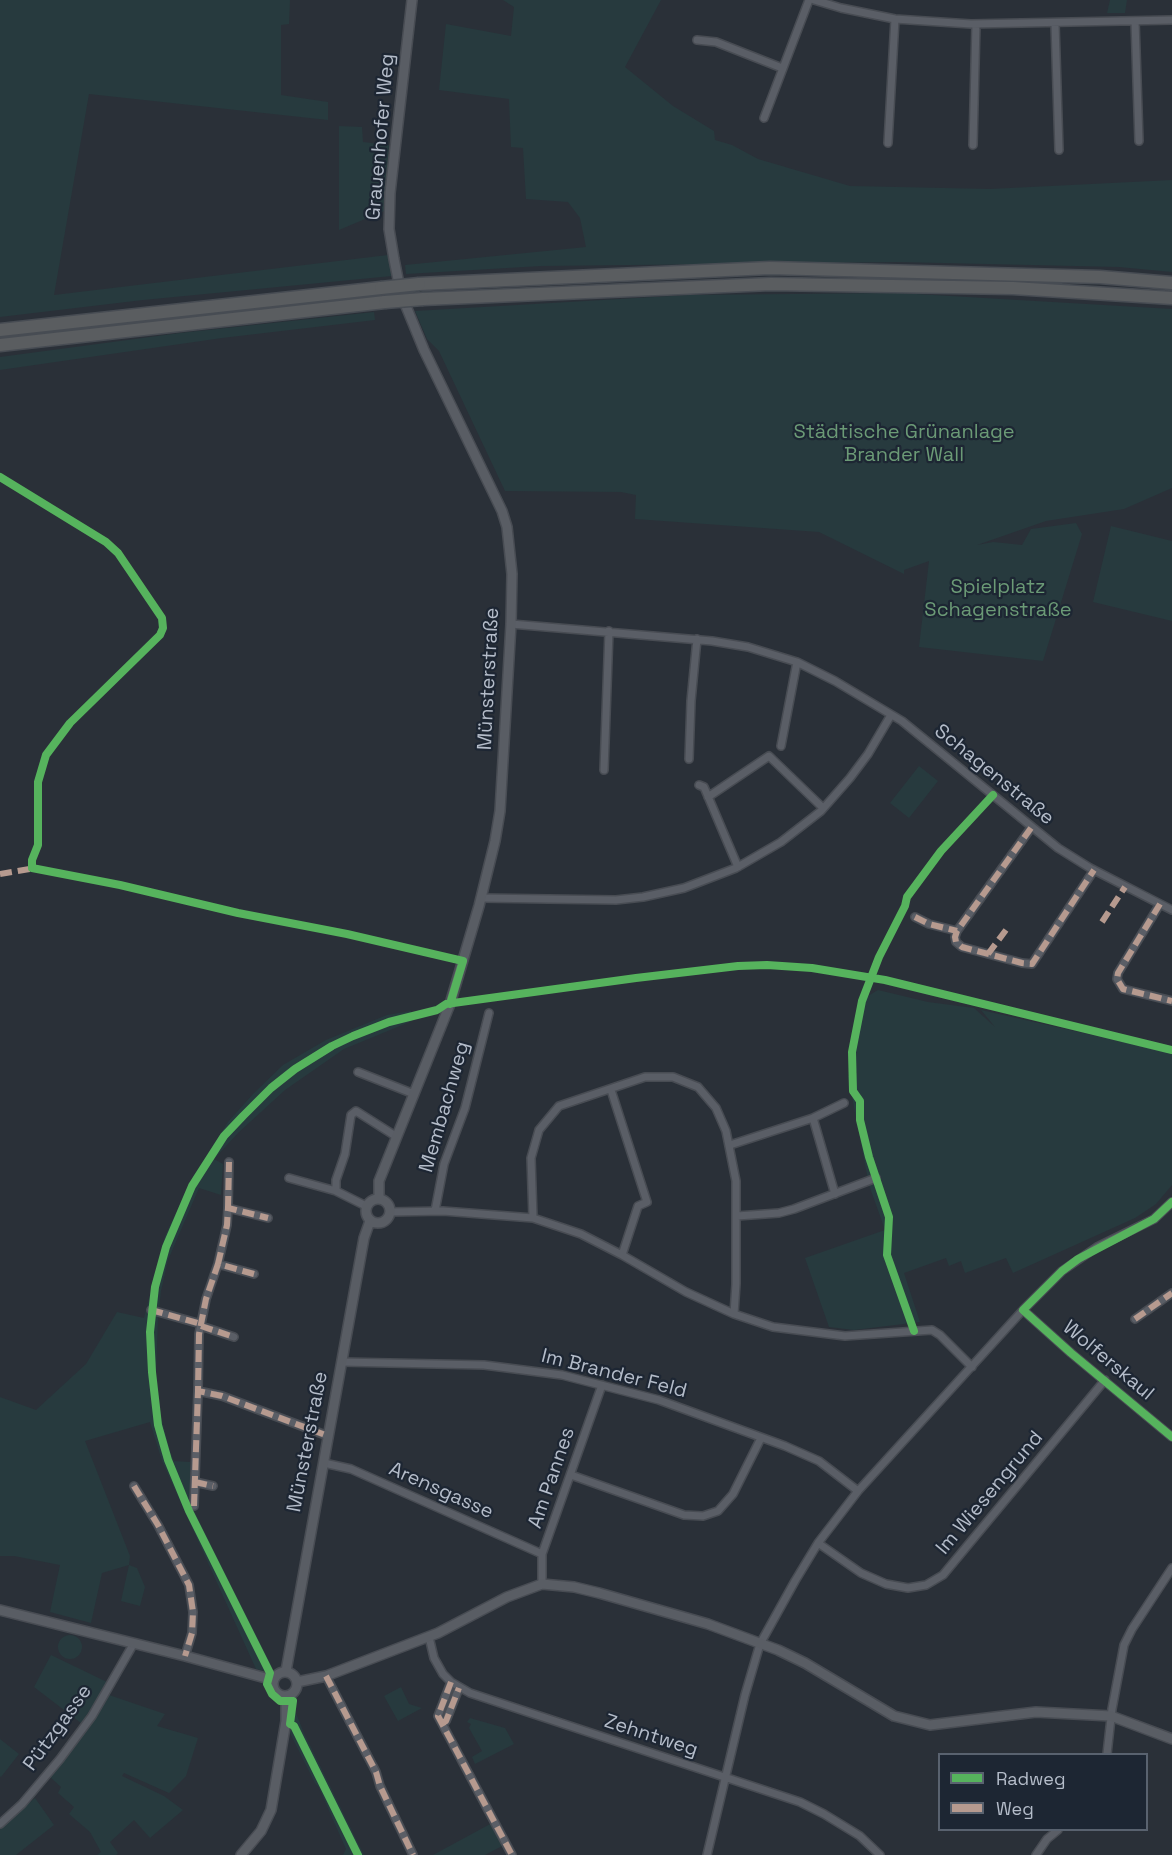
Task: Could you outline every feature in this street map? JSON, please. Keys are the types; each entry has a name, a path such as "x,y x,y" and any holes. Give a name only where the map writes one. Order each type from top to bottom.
{"highway":[{"path":"0,330 419,284 770,268 1100,277 1172,283"},
{"path":"0,345 385,302 771,284 1013,288 1172,298"}],"street":[{"name":"Grauenhofer Weg","path":"397,276 390,229 390,193 412,0"},
{"path":"764,118 809,0"},
{"path":"814,0 895,19 976,24 1172,20"},
{"path":"888,143 895,19"},
{"path":"1135,21 1139,141"},
{"path":"974,145 976,24"},
{"path":"1055,24 1059,150"},
{"path":"697,40 716,42 782,68"},
{"name":"Münsterstraße","path":"379,1198 379,1181 450,1004 495,841 500,811 511,624 510,553 507,527 502,510 423,350 409,317 397,276"},
{"name":"Schagenstraße","path":"511,624 697,639 745,647 797,662 835,681 891,715 933,745 1031,828 1094,870 1172,910"},
{"path":"604,770 609,631"},
{"path":"689,759 691,701 697,639"},
{"path":"781,746 797,662"},
{"path":"481,898 616,900 643,897 688,887 738,867 781,842 823,808 868,754 891,715"},
{"path":"708,797 769,756 823,808"},
{"path":"699,785 704,787 738,867"},
{"path":"1031,828 957,931 956,942 962,947 1032,964 1094,870"},
{"path":"1160,904 1118,973 1117,979 1120,986 1127,990 1172,1002"},
{"path":"915,917 929,924 957,931"},
{"name":"Membachweg","path":"435,1211 444,1164 465,1108 489,1012"},
{"path":"358,1072 414,1094"},
{"path":"533,1218 531,1158 539,1130 559,1106 645,1077 674,1077 698,1087 716,1108 730,1145 736,1181 734,1314"},
{"path":"611,1090 647,1202 638,1206 622,1255"},
{"path":"730,1145 813,1118 844,1103"},
{"path":"336,1191 336,1180 345,1154 351,1115 356,1111 397,1137"},
{"path":"813,1118 835,1194"},
{"path":"194,1506 201,1325 227,1225 229,1162"},
{"path":"289,1178 336,1191 366,1206"},
{"path":"737,1216 780,1213 876,1178"},
{"path":"379,1198 388,1204 390,1212 384,1222 376,1223 367,1217 366,1206 371,1200 379,1198"},
{"path":"707,1855 745,1695 760,1644 818,1543 858,1491 1023,1310 1062,1271 1078,1259 1154,1219 1172,1202"},
{"path":"228,1208 268,1218"},
{"path":"390,1212 488,1213 533,1218 581,1234 686,1292 734,1314 773,1327 845,1336 932,1330 972,1367"},
{"name":"Münsterstraße","path":"286,1671 364,1238 370,1221"},
{"path":"218,1263 254,1274"},
{"path":"1135,1319 1172,1293"},
{"path":"151,1310 234,1337"},
{"name":"Wolferskaul","path":"1023,1310 1172,1437"},
{"name":"Im Brander Feld","path":"342,1362 484,1365 553,1373 602,1385 659,1400 819,1461 858,1491"},
{"name":"Im Wiesengrund","path":"818,1543 861,1573 886,1584 908,1588 926,1585 943,1575 1105,1380"},
{"name":"Am Pannes","path":"542,1584 542,1554 572,1475 602,1385"},
{"path":"198,1391 222,1396 328,1436"},
{"path":"572,1475 684,1515 704,1516 718,1511 733,1494 761,1438"},
{"name":"Arensgasse","path":"324,1463 351,1469 542,1554"},
{"path":"195,1482 213,1486"},
{"path":"134,1486 158,1525 189,1585 193,1612 192,1634 185,1656"},
{"path":"1107,1753 1111,1716 1124,1645 1172,1568"},
{"path":"297,1682 326,1676 429,1637 507,1597 542,1584 574,1587 708,1623 806,1663 894,1716 930,1725 1036,1712 1111,1716 1172,1739"},
{"path":"0,1610 273,1680"},
{"name":"Zehntweg","path":"429,1637 438,1666 459,1688 482,1698 800,1803 860,1836 880,1855"},
{"name":"Pützgasse","path":"0,1824 22,1804 92,1716 134,1643"},
{"path":"286,1671 294,1674 297,1682 295,1692 282,1696 275,1691 273,1680 278,1673 286,1671"},
{"path":"326,1676 376,1772 380,1786 413,1855"},
{"path":"451,1682 438,1716 512,1855"},
{"path":"442,1724 446,1721 459,1688"},
{"path":"241,1855 261,1831 272,1810 286,1720 286,1696"},
{"path":"1036,1855 1047,1839 1057,1831"}],"green space":[{"path":"0,0 290,0 289,24 281,25 281,95 328,102 328,120 89,94 54,295 388,255 392,276 143,300 0,317"},
{"path":"503,0 661,0 625,67 673,106 714,131 715,140 732,145 758,159 850,186 990,189 1172,180 1172,272 1119,267 899,262 541,266 406,274 405,265 586,247 580,218 568,202 526,199 523,148 511,147 509,99 439,90 446,24 511,36 514,7"},
{"path":"1110,0 1127,0 1125,13 1107,13"},
{"path":"339,126 362,127 363,142 389,145 384,211 339,230"},
{"name":"Städtische Grünanlage Brander Wall","path":"899,293 1172,309 1172,488 1124,509 1046,521 977,545 993,542 1022,545 1031,529 1076,523 1082,534 1043,661 919,647 929,561 904,570 904,574 819,532 635,519 636,495 621,492 505,491 439,351 427,339 415,311 688,295"},
{"path":"374,312 375,320 222,338 0,370 0,357 180,333"},
{"path":"1111,526 1172,541 1172,621 1093,602"},
{"path":"919,766 938,781 909,818 890,803"},
{"path":"878,990 928,1002 974,1008 995,1027 981,1010 1172,1053 1172,1185 1156,1204 1135,1218 1013,1273 1006,1258 965,1273 961,1261 949,1266 946,1258 904,1273 920,1322 854,1330 829,1327 805,1258 885,1230 869,1185 848,1076 857,1073 854,1064 856,1034 863,999"},
{"path":"411,1011 412,1021 344,1049 285,1090 238,1133 214,1159 223,1164 221,1195 199,1188 168,1260 161,1291 156,1378 161,1417 170,1451 174,1461 190,1462 191,1505 272,1667 265,1671 256,1669 162,1461 150,1422 85,1441 130,1556 129,1565 102,1573 91,1623 50,1612 60,1565 14,1556 0,1556 0,1397 36,1410 86,1364 117,1312 144,1318 165,1236 194,1175 228,1122 283,1065 326,1040 387,1015"},
{"path":"129,1565 137,1568 145,1587 140,1606 121,1601"},
{"path":"70,1635 78,1639 82,1647 78,1655 70,1659 62,1655 58,1647 62,1639"},
{"path":"51,1655 107,1682 81,1723 34,1687"},
{"path":"401,1687 409,1704 422,1708 398,1721 384,1696"},
{"path":"109,1695 165,1714 157,1726 198,1738 186,1776 169,1793 124,1773 122,1776 164,1796 183,1810 150,1838 134,1820 110,1842 118,1853 116,1855 97,1855 101,1852 90,1832 69,1814 74,1807 58,1793 61,1787 50,1777"},
{"path":"294,1708 364,1855 343,1855 346,1849 319,1788 290,1733"},
{"path":"470,1718 505,1728 514,1744 475,1764 472,1757 482,1751 469,1728 471,1724 467,1722"},
{"path":"0,1739 19,1754 1,1777 0,1776"},
{"path":"35,1798 54,1825 16,1855 0,1855 0,1827"},
{"path":"492,1823 504,1845 485,1855 433,1855"}],"marked path":[{"path":"1031,828 957,931 956,942 962,947 1032,964 1094,870"},
{"path":"0,874 35,868"},
{"path":"1102,922 1125,887"},
{"path":"1160,904 1118,973 1117,979 1123,989 1172,1001"},
{"path":"915,917 929,924 957,931"},
{"path":"988,954 1006,930"},
{"path":"228,1208 229,1162"},
{"path":"218,1264 227,1225 228,1208 268,1218"},
{"path":"254,1274 218,1264 206,1299 199,1334 198,1391 222,1396 328,1436"},
{"path":"1135,1319 1172,1293"},
{"path":"151,1310 201,1324"},
{"path":"201,1326 234,1337"},
{"path":"194,1506 198,1391"},
{"path":"195,1482 213,1486"},
{"path":"134,1486 158,1525 189,1585 193,1612 192,1633 185,1656"},
{"path":"326,1676 376,1772 380,1786 413,1855"},
{"path":"451,1682 438,1716 512,1855"},
{"path":"442,1723 446,1721 459,1688"}],"cycle path":[{"path":"0,477 106,542 118,553 162,618 163,628 160,635 70,723 46,755 38,782 38,845 32,860 32,868 120,885 238,913 347,934 463,961 450,1004"},
{"path":"914,1331 887,1255 889,1217 869,1157 860,1120 860,1101 853,1091 852,1052 862,1001 879,957 905,906 907,897 941,851 993,795"},
{"path":"358,1855 294,1726 290,1724 293,1701 280,1701 272,1694 267,1684 270,1673 189,1511 168,1460 158,1425 150,1332 155,1287 166,1247 192,1186 224,1136 271,1088 295,1069 332,1046 389,1022 437,1010 446,1004 738,966 812,968 885,980 1172,1050"},
{"path":"1172,1202 1154,1219 1078,1259 1062,1271 1023,1310 1172,1437"}],"park label":[{"name":"Spielplatz Schagenstraße","path":"998,600"}]}
